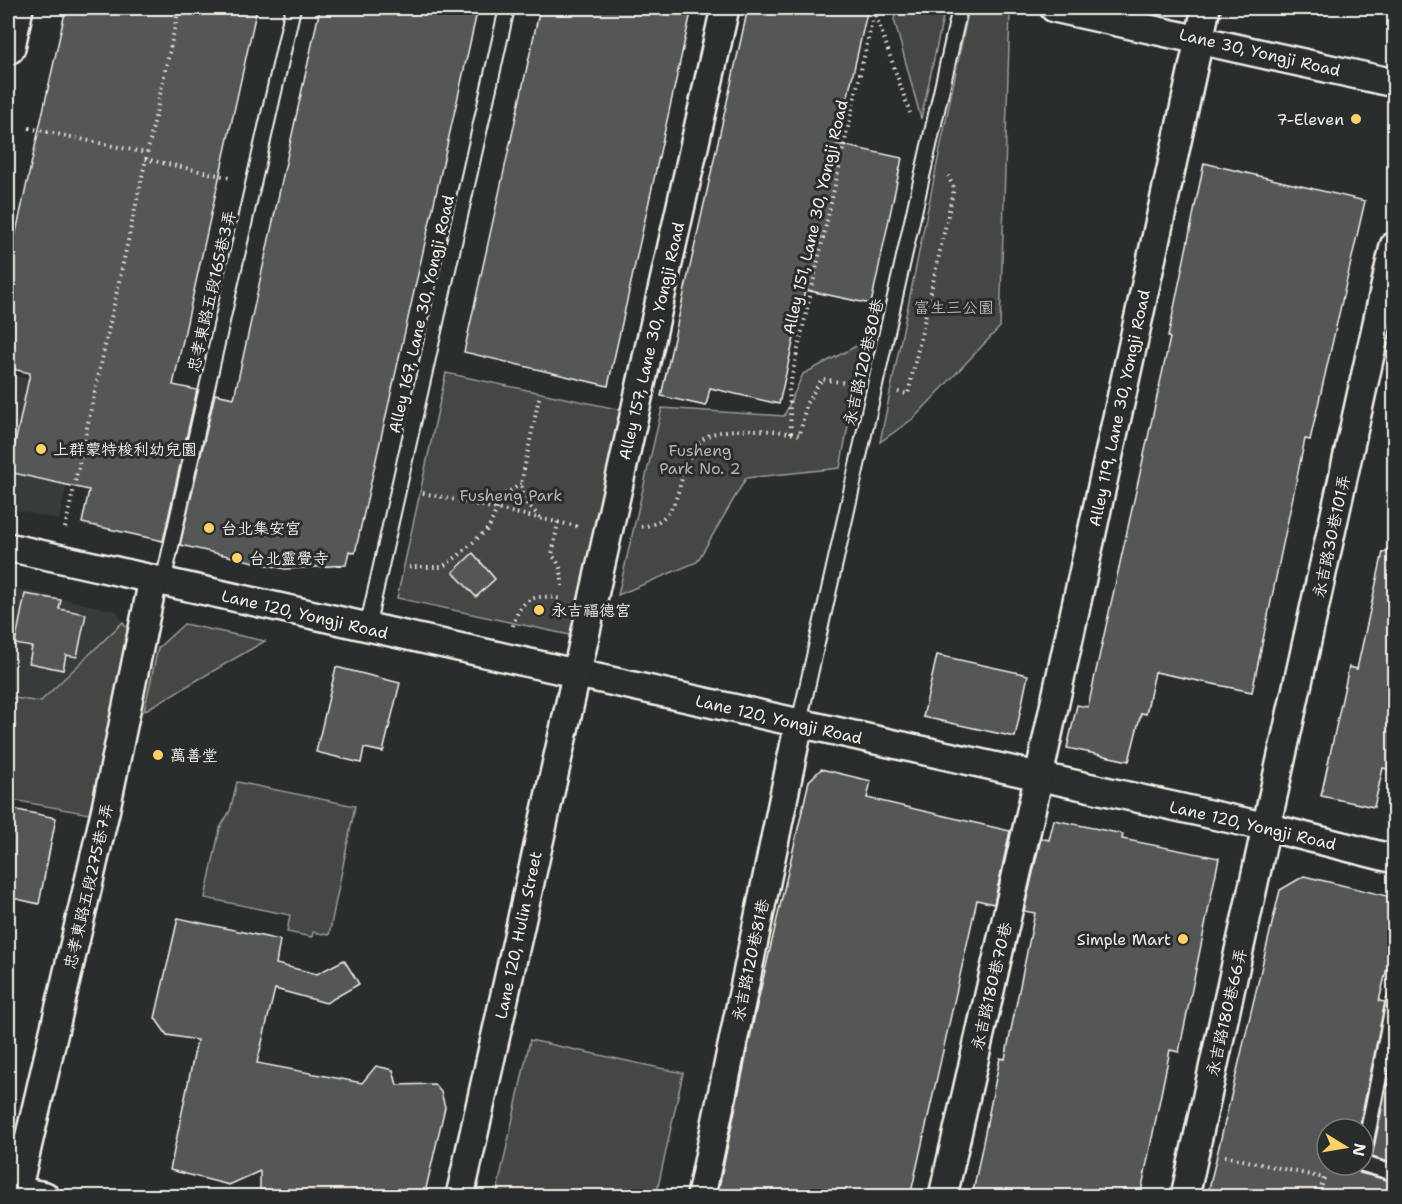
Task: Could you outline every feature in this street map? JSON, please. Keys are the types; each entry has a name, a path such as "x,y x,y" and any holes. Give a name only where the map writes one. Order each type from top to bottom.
{"main road":[{"path":"8,47 16,8"}],"street":[{"name":"Alley 157, Lane 30, Yongji Road","path":"576,674 725,8"},
{"name":"Lane 30, Yongji Road","path":"1054,8 1395,83"},
{"name":"Alley 119, Lane 30, Yongji Road","path":"1039,776 1206,8"},
{"name":"永吉路30巷101弄","path":"1267,826 1395,246"},
{"name":"Lane 120, Yongji Road","path":"8,547 1267,826 1395,859"},
{"name":"忠孝東路五段275巷7弄","path":"12,1190 106,808 158,581"},
{"name":"Lane 120, Hulin Street","path":"460,1197 576,674"},
{"name":"永吉路120巷81巷","path":"701,1197 799,723"},
{"name":"永吉路180巷70巷","path":"943,1197 1039,776"},
{"name":"永吉路180巷66弄","path":"1185,1197 1267,826"},
{"path":"12,1190 45,1197"}],"lane":[{"name":"忠孝東路五段165巷3弄","path":"158,581 293,8"},
{"name":"Alley 167, Lane 30, Yongji Road","path":"367,628 507,8"},
{"name":"永吉路120巷80巷","path":"799,723 960,8"},
{"path":"1371,1117 1395,1001"},
{"path":"1375,1167 1395,1173"}],"path":[{"path":"59,560 179,8"},
{"path":"874,8 926,159"},
{"name":"Alley 151, Lane 30, Yongji Road","path":"791,433 789,389 874,8"},
{"path":"29,128 146,153"},
{"path":"145,159 252,183"},
{"path":"539,398 521,484 525,502 543,519"},
{"path":"409,567 441,567 458,556 489,528 502,496 521,484"},
{"path":"558,522 552,555 562,572 562,599"},
{"path":"513,626 517,613 526,601 543,595 570,602"},
{"path":"1195,1149 1324,1178 1319,1197"}],"shaded area":[{"name":"上群蒙特梭利幼兒園","path":"8,374 87,391 59,520 8,508"},
{"path":"8,587 117,611 123,622 40,702 8,697"}],"green space":[{"path":"897,8 945,8 921,119 894,19"},
{"name":"富生三公園","path":"969,8 989,8 1010,12 1000,327 914,418 880,442"},
{"name":"Fusheng Park No. 2","path":"864,342 840,468 746,478 697,562 618,595 662,408 784,416 803,374"},
{"name":"Fusheng Park","path":"446,373 622,410 570,635 397,598"},
{"path":"123,622 129,633 94,815 8,799 8,697 40,702"},
{"path":"184,624 265,641 144,711 158,648"},
{"path":"237,782 355,806 329,935 313,932 312,937 287,932 290,915 205,898 220,828 230,811"},
{"path":"530,1040 683,1073 656,1196 496,1196"}],"building":[{"path":"66,8 257,8 173,385 197,390 163,541 82,523 89,490 9,472 30,373 8,368 8,268"},
{"path":"320,8 478,8 355,553 349,551 346,565 285,569 180,545 215,394 234,398"},
{"path":"540,8 692,8 608,386 464,352"},
{"path":"748,8 868,8 837,144 902,158 871,304 805,290 779,404 710,388 706,406 661,396"},
{"path":"1204,163 1365,201 1310,440 1305,439 1252,692 1155,672 1146,714 1141,713 1129,761 1067,748 1077,705 1088,707 1170,338 1168,337"},
{"path":"1383,552 1395,553 1395,771 1383,768 1374,807 1321,796 1349,667 1357,669"},
{"path":"473,553 495,579 476,597 453,572"},
{"path":"25,594 61,600 59,609 86,614 77,657 66,655 63,670 29,663 32,647 15,644"},
{"path":"937,655 1028,675 1015,737 923,717"},
{"path":"336,667 400,683 383,752 364,748 361,763 316,752"},
{"path":"821,769 871,781 867,798 1010,831 994,904 977,900 910,1197 717,1197 755,1014 809,781"},
{"path":"8,808 56,818 39,904 8,897"},
{"path":"1054,820 1123,834 1122,839 1219,858 1179,1052 1170,1050 1140,1197 972,1197 1000,1058 1005,1059 1035,913 1024,911 1041,838 1049,840"},
{"path":"1304,876 1395,898 1395,935 1379,1001 1385,1002 1361,1117 1315,1117 1315,1177 1375,1177 1395,1182 1395,1197 1207,1197 1280,890"},
{"path":"178,918 280,940 276,964 317,974 344,960 359,984 326,1003 275,989 257,1063 362,1083 376,1066 393,1070 397,1085 434,1084 441,1092 445,1107 424,1197 290,1197 260,1190 260,1171 229,1185 170,1170 197,1040 167,1035 155,1018"},
{"path":"1395,1044 1395,1164 1375,1158 1375,1142"}],"place":[{"name":"7-Eleven","path":"1356,119"},
{"name":"上群蒙特梭利幼兒園","path":"41,449"},
{"name":"台北集安宮","path":"209,528"},
{"name":"台北靈覺寺","path":"237,558"},
{"name":"永吉福德宮","path":"539,610"},
{"name":"萬善堂","path":"158,755"},
{"name":"Simple Mart","path":"1183,939"}]}
